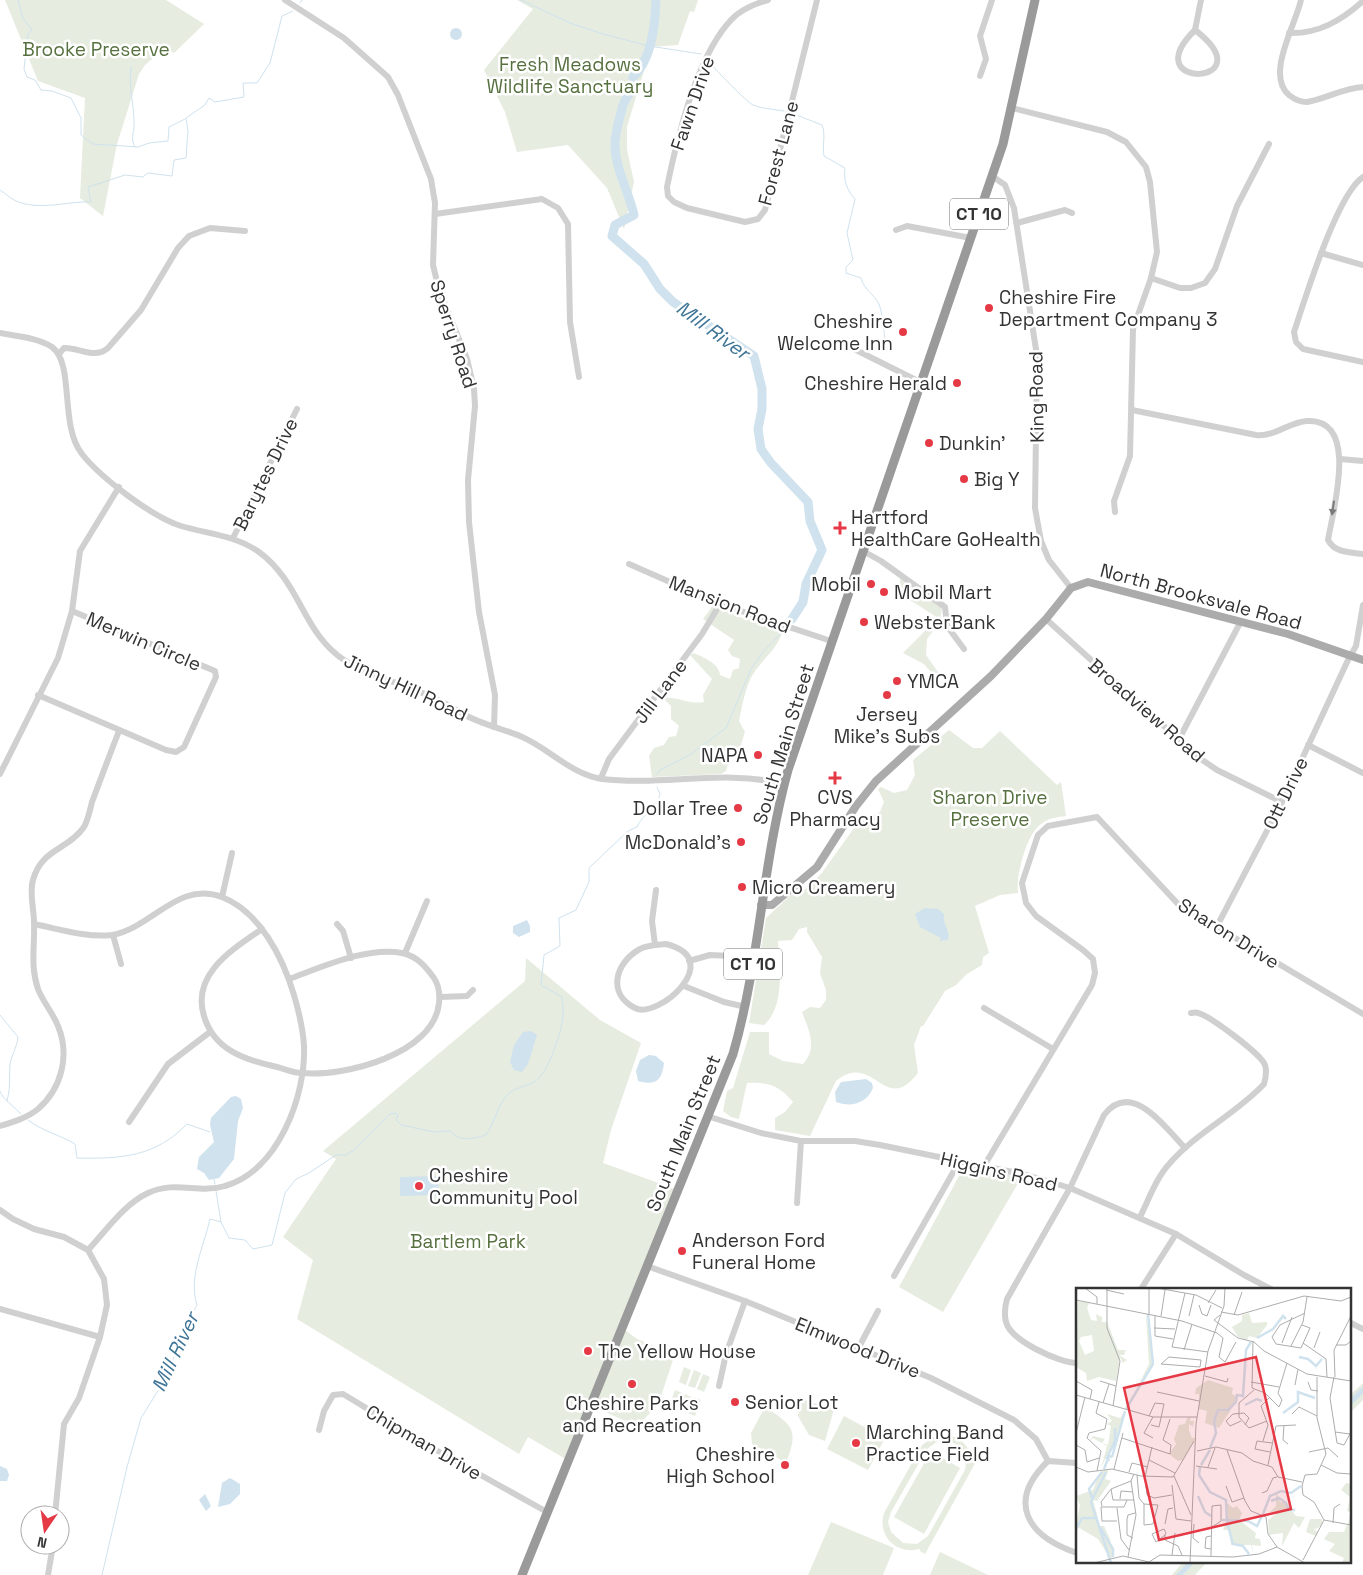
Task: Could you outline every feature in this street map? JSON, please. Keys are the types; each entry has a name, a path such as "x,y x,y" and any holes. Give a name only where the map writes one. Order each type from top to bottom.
{"highway":[{"name":"South Main Street","path":"522,1575 733,1054 746,1007 770,848 784,784 992,176 1012,108 1035,0"}],"main road":[{"name":"North Brooksvale Road","path":"761,905 767,902 776,902 817,867 856,806 876,782 991,676 1046,619 1071,588 1088,582 1288,634 1363,660"}],"street":[{"name":"Sperry Road","path":"286,0 344,38 388,77 398,95 434,188 435,214 432,258 435,276 467,359 474,389 475,406 468,474 468,508 479,612 495,695 494,727"},
{"name":"Fawn Drive","path":"674,202 668,196 668,181 698,74 712,45 731,19 751,5 768,0"},
{"name":"Forest Lane","path":"674,202 687,208 745,222 758,219 765,210 814,0"},
{"path":"980,76 986,59 980,36 992,0"},
{"path":"1195,30 1215,47 1218,57 1216,64 1203,75 1193,75 1185,71 1179,63 1178,52 1182,42 1195,30 1201,0"},
{"path":"1301,0 1282,56 1281,81 1286,93 1293,99 1305,102 1363,87"},
{"path":"1289,33 1302,33 1322,28 1337,21 1363,1"},
{"path":"1012,108 1107,132 1126,142 1138,154 1146,167 1150,182 1156,252 1151,278 1133,329 1130,456 1114,501 1115,512"},
{"path":"1151,278 1180,288 1191,288 1204,283 1215,270 1236,206 1269,144"},
{"name":"King Road","path":"992,176 1004,185 1017,223 1037,356 1035,508 1042,540 1049,560 1071,588"},
{"path":"1363,177 1352,189 1321,253 1294,332 1296,342 1304,349 1363,362"},
{"path":"435,214 542,199 558,208 568,224 570,322 579,377"},
{"path":"1017,223 1065,210 1072,214"},
{"path":"896,230 907,226 971,238"},
{"path":"0,333 47,345 59,354 64,348 94,354 102,353 141,310 178,248 189,236 210,228 245,231"},
{"path":"1321,253 1363,265"},
{"path":"850,347 920,382"},
{"name":"Jinny Hill Road","path":"59,354 64,370 68,425 73,440 84,457 153,513 173,523 233,538 256,550 276,566 292,587 315,631 342,658 363,671 424,693 494,727 530,741 583,774 601,778 683,780 736,776 784,784"},
{"name":"Barytes Drive","path":"233,538 297,409"},
{"path":"1132,410 1256,436 1266,436 1299,423 1317,422 1333,432 1338,440 1340,459 1328,540 1332,547 1338,550 1363,554"},
{"path":"1340,459 1363,461"},
{"path":"0,774 58,658 72,611 80,551 119,487"},
{"path":"863,551 881,560 944,607 948,626 964,649"},
{"name":"Mansion Road","path":"629,564 720,604 832,641"},
{"name":"Jill Lane","path":"601,778 609,759 702,634 720,604"},
{"name":"Ott Drive","path":"1216,928 1282,802 1356,646 1363,605"},
{"name":"Merwin Circle","path":"38,696 119,731 166,750 176,752 184,746 216,674 215,671 72,611"},
{"name":"Broadview Road","path":"1046,619 1178,741 1217,770 1282,802"},
{"path":"1178,741 1240,623"},
{"path":"0,1126 19,1120 37,1110 47,1100 58,1082 63,1064 63,1047 58,1025 38,990 33,971 31,951 34,924 32,882 36,869 45,857 72,840 85,826 119,731"},
{"path":"1308,744 1363,772"},
{"name":"Sharon Drive","path":"984,1166 1092,985 1095,973 1093,960 1083,950 1036,916 1026,903 1022,883 1038,835 1048,826 1098,817 1178,904 1363,1014"},
{"path":"222,897 232,853"},
{"path":"655,945 652,921 656,890"},
{"path":"34,924 79,933 113,934 141,925 168,904 187,896 206,894 222,897 246,911 262,929 289,979 302,1022 304,1048 302,1074 297,1098 287,1125 269,1153 254,1170 225,1186 211,1188 173,1186 146,1194 125,1211 88,1250"},
{"path":"406,953 426,901"},
{"path":"337,924 344,931 351,958"},
{"path":"262,929 220,959 209,974 202,990 203,1014 210,1032 221,1045 237,1055 302,1074 356,1068 380,1061 407,1047 426,1034 438,1014 440,996 437,983 427,968 417,959 406,953 390,951 351,958 289,979"},
{"path":"113,934 121,964"},
{"path":"666,944 679,947 689,961 691,969 689,980 684,986 649,1010 637,1009 626,1002 618,992 617,977 627,958 642,947 655,945 666,944"},
{"path":"689,961 710,955 732,956"},
{"path":"684,986 724,1002 746,1007"},
{"path":"440,996 467,996 473,990"},
{"path":"984,1008 1053,1049"},
{"path":"1140,1217 1158,1178 1185,1148 1264,1084 1265,1064 1259,1056 1232,1034 1199,1013 1190,1013"},
{"path":"129,1122 168,1064 210,1032"},
{"path":"1076,1363 1064,1361 1021,1340 1006,1323 1004,1311 1007,1298 1070,1188 1104,1115 1110,1107 1121,1102 1133,1102 1142,1106 1158,1119 1185,1148"},
{"name":"Higgins Road","path":"707,1116 761,1133 801,1141 855,1141 984,1166 1070,1188 1176,1234 1269,1288"},
{"path":"797,1203 801,1141"},
{"path":"894,1276 959,1162"},
{"path":"0,1210 13,1219 34,1229 64,1237 88,1250 104,1279 107,1304 100,1337 79,1398 64,1424 56,1505"},
{"path":"1142,1288 1176,1234"},
{"name":"Elmwood Drive","path":"647,1266 745,1301 931,1378 1014,1420 1036,1439 1048,1461"},
{"path":"719,1386 726,1354 745,1301"},
{"path":"0,1309 100,1337"},
{"path":"859,1347 878,1311"},
{"path":"1350,1322 1363,1329"},
{"name":"Chipman Drive","path":"319,1430 324,1411 333,1395 343,1394 434,1449 547,1512"},
{"path":"1076,1464 1048,1461 1035,1473 1025,1492 1026,1513 1038,1532 1060,1547 1076,1552"},
{"path":"48,1575 51,1555"}],"green space":[{"name":"Brooke Preserve","path":"5,0 166,0 204,24 174,53 165,48 145,65 139,74 117,144 103,216 80,198 85,98 38,81"},
{"name":"Fresh Meadows Wildlife Sanctuary","path":"517,0 698,0 694,12 690,11 678,45 651,47 627,127 627,149 634,182 624,229 607,188 568,145 517,152 505,112 484,70 533,9"},
{"path":"900,578 942,607 940,622 927,639 926,655 940,675 936,678 924,664 903,653 938,618 899,593"},
{"path":"714,604 739,617 784,628 776,645 755,672 748,685 739,721 745,732 740,748 732,751 726,771 721,774 652,777 649,756 654,748 664,745 669,737 676,736 679,726 671,719 671,706 663,698 704,702 703,695 712,679 690,655 694,653 710,661 717,667 720,675 730,679 733,670 739,668 740,659 732,656 728,650 734,640 703,619"},
{"name":"Sharon Drive Preserve","path":"949,730 973,748 982,748 1000,731 1057,785 1061,782 1066,816 1044,822 1031,837 1020,866 1018,893 1000,895 975,906 989,953 983,957 982,965 945,991 923,1026 921,1026 914,1045 918,1073 906,1085 896,1088 887,1087 870,1076 860,1073 849,1074 836,1081 810,1136 775,1130 775,1118 785,1112 793,1102 778,1088 767,1084 747,1083 739,1119 731,1117 723,1111 727,1091 733,1088 750,1032 769,1032 769,1054 783,1061 803,1064 808,1058 811,1039 802,1012 810,1007 820,1008 826,1000 826,990 820,973 822,957 807,932 807,927 799,929 792,940 778,941 780,986 771,1017 764,1025 749,1023 766,918 793,893 797,897 821,874 857,824 880,812 884,802 878,789 881,787 894,793 907,790 915,775 913,760"},
{"name":"Bartlem Park","path":"526,958 600,1020 641,1043 611,1130 603,1163 678,1190 621,1327 637,1339 675,1354 658,1405 640,1423 623,1420 592,1406 569,1461 528,1437 519,1454 297,1319 313,1260 283,1237 336,1159 323,1151 525,981"},
{"path":"966,1163 1024,1173 943,1312 899,1287"},
{"path":"684,1367 691,1370 686,1385 679,1382"},
{"path":"694,1370 701,1373 695,1388 688,1386"},
{"path":"703,1374 710,1377 704,1392 697,1389"},
{"path":"1363,1383 1363,1400 1350,1413 1350,1395"},
{"path":"675,1390 682,1393 676,1409 669,1406"},
{"path":"685,1394 691,1397 686,1412 679,1409"},
{"path":"694,1397 701,1400 695,1416 688,1413"},
{"path":"801,1399 834,1409 825,1441 809,1435 798,1416"},
{"path":"765,1407 782,1419 791,1429 792,1443 786,1463 752,1444 751,1433"},
{"name":"Marching Band Practice Field","path":"844,1416 885,1438 868,1470 827,1449"},
{"path":"946,1435 956,1438 964,1443 972,1457 973,1455 978,1458 925,1554 920,1549 912,1550 897,1547 886,1537 883,1530 883,1522 884,1513 922,1445 933,1437","holes":["938,1441 956,1444 963,1452 966,1463 965,1470 928,1536 917,1544 903,1543 891,1532 888,1522 891,1512 927,1449"]},
{"path":"931,1451 960,1468 924,1534 894,1517"},
{"path":"831,1522 894,1548 883,1575 808,1575"},
{"path":"940,1552 988,1575 930,1575"},
{"path":"1183,1562 1207,1562 1195,1575 1172,1575"}],"water":[{"path":"454,28 458,28 462,34 458,40 454,40 450,36 450,32"},
{"path":"925,908 938,909 944,914 948,940 939,941 941,938 920,927 915,914"},
{"path":"527,920 530,932 519,937 513,933 513,926"},
{"path":"531,1031 537,1035 528,1064 522,1072 514,1070 510,1062 514,1045 523,1032"},
{"path":"649,1055 656,1056 664,1063 661,1074 657,1081 649,1083 638,1081 636,1071 640,1060"},
{"path":"866,1079 872,1083 873,1088 863,1101 853,1104 836,1102 835,1092 841,1082"},
{"path":"236,1096 241,1099 243,1108 238,1121 234,1159 219,1178 209,1180 204,1173 197,1169 199,1157 214,1142 210,1125 211,1118 231,1097"},
{"name":"Cheshire Community Pool","path":"438,1176 439,1195 400,1196 400,1177"},
{"path":"0,1466 7,1469 9,1475 7,1481 0,1481"},
{"path":"230,1478 240,1484 240,1494 230,1504 218,1507 222,1483"},
{"path":"205,1494 211,1506 206,1511 199,1500"}],"waterway":[{"path":"18,0 23,18 32,30 28,34 24,69 27,77 35,80 41,90 52,91 71,98 81,118 81,135 93,144 138,147 149,143 168,141 169,127 185,119"},
{"path":"521,0 570,23 603,34 649,46 701,54"},
{"name":"Mill River","path":"656,0 651,41 644,61 633,77 632,87 623,105 615,137 618,165 634,215 615,225 612,236 644,264 660,289 673,302 754,356 762,389 762,409 758,429 761,449 771,463 808,502 810,521 822,550 806,584 803,602 792,619"},
{"path":"0,190 12,199 25,204 44,205 91,202 88,187 125,175 143,177 148,173 172,176 174,160 186,158 188,131 186,118 205,105 209,98 215,102 244,97 243,83 257,83 270,63 282,16 293,11"},
{"path":"709,61 730,85 753,105 784,111"},
{"path":"131,67 130,82 135,147"},
{"path":"794,114 822,125 824,132 824,156 845,168 846,185 855,199 847,233 853,260 846,267 846,273 861,278 864,286 879,304 886,351"},
{"name":"Mill River","path":"657,774 660,770 691,754 726,728 751,669 763,652 784,630"},
{"name":"Mill River","path":"102,1575 127,1467 141,1418 166,1378 188,1320 197,1305 194,1284 210,1219 221,1222 229,1238 245,1240 253,1249 272,1245 285,1193 296,1179 309,1173 336,1155 346,1155 354,1150 390,1114 396,1113 398,1115 396,1120 401,1125 434,1132 451,1131 462,1138 486,1135 507,1095 513,1090 534,1082 539,1078 549,1062 557,1042 563,1016 562,997 541,985 544,955 560,946 559,918 576,910 589,882 589,868 628,831 637,827 642,818 659,799 660,794 657,787"},
{"path":"0,1015 18,1037 10,1064 7,1101"},
{"path":"0,1091 3,1097 21,1114"},
{"path":"28,1120 75,1144 77,1158 108,1158 150,1150 175,1135 187,1124 210,1132"},
{"path":"214,1179 215,1184"},
{"path":"216,1191 221,1222"},
{"path":"1350,1403 1363,1390"},
{"path":"1179,1575 1192,1562"}],"place":[{"name":"Cheshire Fire Department Company 3","path":"989,308"},
{"name":"Cheshire Welcome Inn","path":"903,332"},
{"name":"Cheshire Herald","path":"957,383"},
{"name":"Dunkin'","path":"929,443"},
{"name":"Big Y","path":"964,479"},
{"name":"Hartford HealthCare GoHealth","path":"840,528"},
{"name":"Mobil","path":"871,584"},
{"name":"Mobil Mart","path":"884,592"},
{"name":"WebsterBank","path":"864,622"},
{"name":"YMCA","path":"897,681"},
{"name":"Jersey Mike's Subs","path":"887,695"},
{"name":"NAPA","path":"758,755"},
{"name":"CVS Pharmacy","path":"835,778"},
{"name":"Dollar Tree","path":"738,808"},
{"name":"McDonald's","path":"741,842"},
{"name":"Micro Creamery","path":"742,887"},
{"name":"Cheshire Community Pool","path":"419,1186"},
{"name":"Anderson Ford Funeral Home","path":"682,1251"},
{"name":"The Yellow House","path":"588,1351"},
{"name":"Cheshire Parks and Recreation","path":"632,1384"},
{"name":"Senior Lot","path":"735,1402"},
{"name":"Marching Band Practice Field","path":"856,1443"},
{"name":"Cheshire High School","path":"785,1465"}]}
